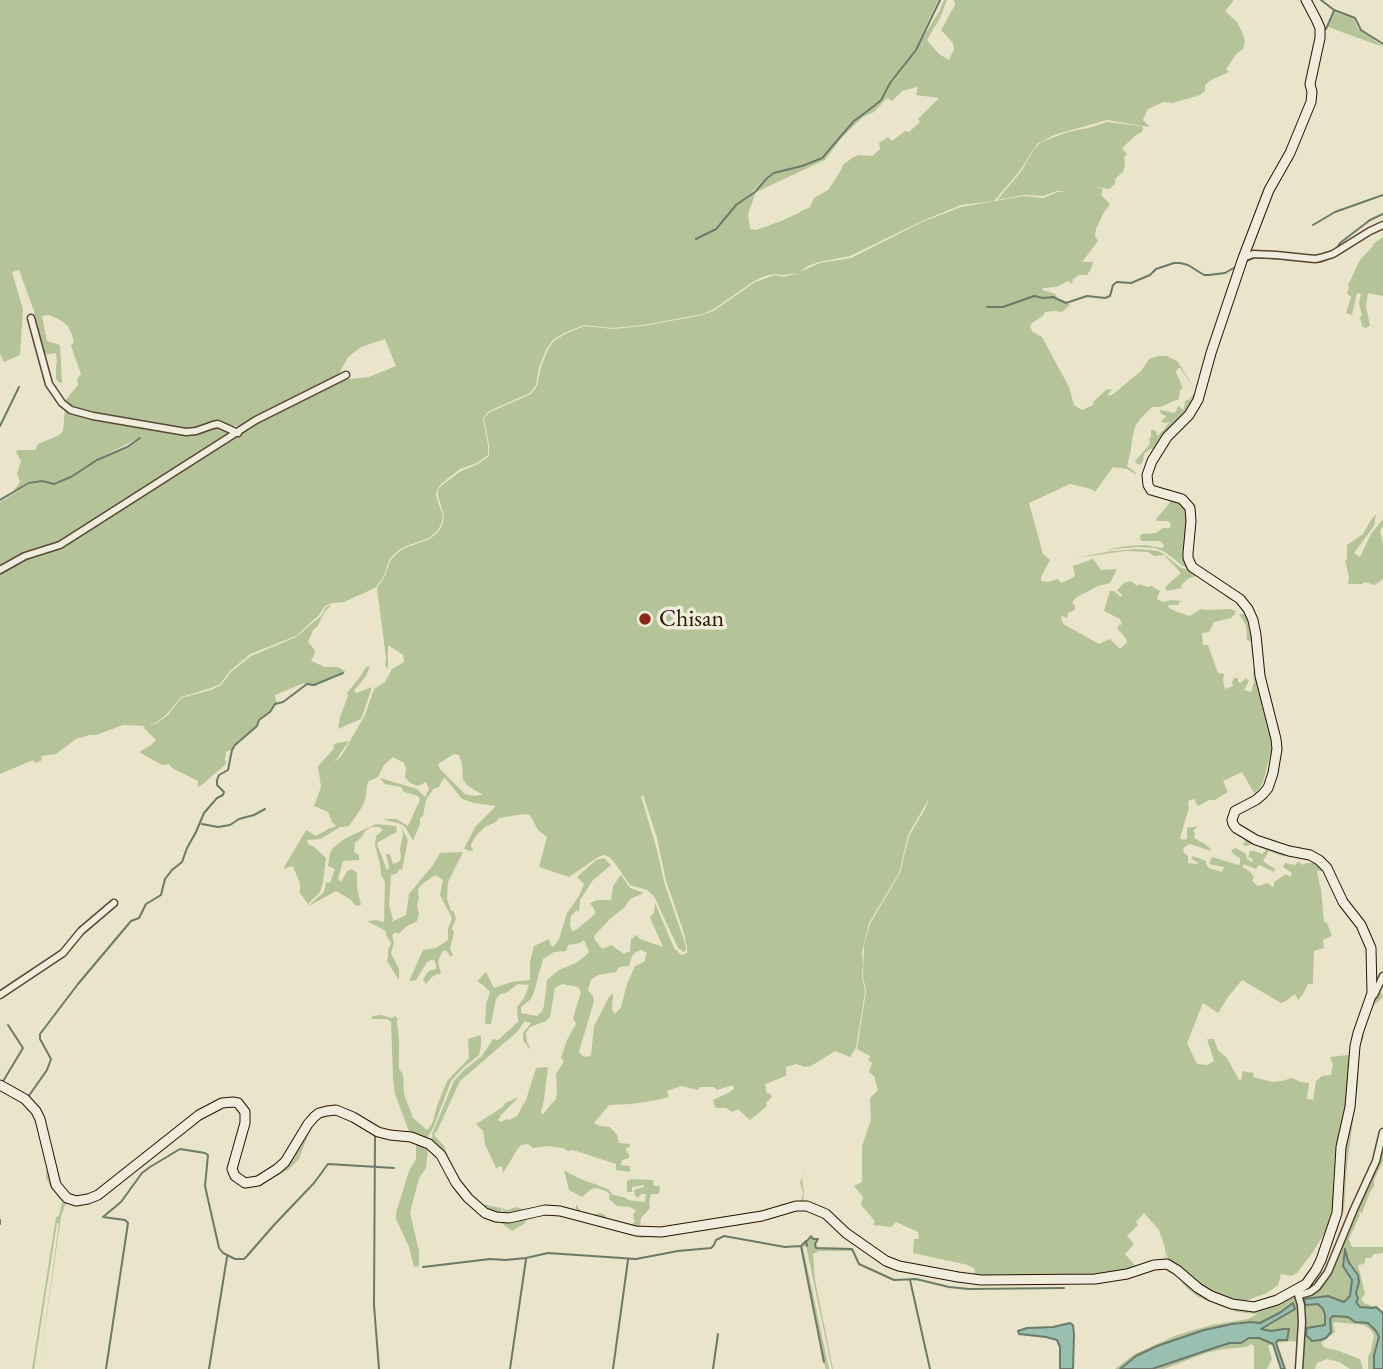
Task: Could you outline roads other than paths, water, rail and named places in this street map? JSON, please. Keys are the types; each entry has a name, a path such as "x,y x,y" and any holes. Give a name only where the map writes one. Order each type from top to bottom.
{"street":[{"path":"1299,1369 1302,1322 1298,1293 1321,1260 1337,1213 1341,1146 1353,1084 1357,1033 1373,993 1371,948 1361,925 1343,902 1327,868 1319,860 1256,840 1233,824 1235,811 1256,800 1268,788 1277,749 1260,676 1253,620 1240,599 1190,563 1188,553 1191,515 1187,503 1175,495 1151,490 1147,480 1157,452 1167,437 1189,415 1198,400 1243,258 1269,190 1290,153 1311,102 1310,84 1320,28 1306,0"},
{"path":"1243,258 1253,254 1315,260 1333,254 1383,225"},
{"path":"31,318 49,384 71,410 190,432 218,424 238,433"},
{"path":"0,570 25,556 60,545 256,420 346,375"},
{"path":"0,995 63,953 81,931 114,903"},
{"path":"1371,999 1383,976"},
{"path":"0,1085 25,1099 36,1111 56,1185 67,1198 76,1201 98,1195 200,1115 222,1103 238,1103 245,1112 245,1123 232,1169 235,1176 244,1183 258,1181 277,1169 285,1162 314,1117 336,1110 378,1132 429,1144 441,1155 456,1183 468,1198 485,1213 496,1217 509,1218 545,1210 559,1211 636,1231 662,1232 807,1206 826,1214 846,1233 886,1261 899,1266 991,1280 1095,1279 1121,1276 1154,1265 1167,1265 1204,1293 1220,1300 1254,1307 1298,1293 1310,1292 1317,1287 1328,1272 1377,1161 1383,1132"}],"waterway":[{"path":"696,239 716,229 736,205 755,192 774,173 822,158 854,121 881,100 890,83 916,50 940,0"},
{"path":"1321,0 1334,10 1355,18 1361,30 1383,44"},
{"path":"1323,30 1334,11"},
{"path":"1313,225 1335,212 1383,195"},
{"path":"1337,248 1370,220 1383,214"},
{"path":"1246,261 1256,257 1320,262 1330,258"},
{"path":"987,307 1003,307 1034,296 1053,297 1066,303 1087,296 1105,298 1110,296 1113,285 1117,282 1131,283 1150,275 1156,269 1174,263 1188,265 1204,275 1225,273 1237,266"},
{"path":"0,426 19,387"},
{"path":"0,500 29,483 42,481 54,484 71,477 140,438"},
{"path":"28,1097 47,1070 51,1059 40,1034 131,921 139,918 146,904 161,895 165,879 182,862 204,813 223,795 217,780 219,775 228,770 235,745 257,726 259,720 270,712 275,704 283,702 307,684 314,685 343,673"},
{"path":"202,824 218,827 230,825 265,809"},
{"path":"2,1083 23,1048 8,1025"},
{"path":"375,1137 374,1305 379,1369"},
{"path":"106,1369 128,1223 125,1220 103,1217 121,1202 142,1173 150,1167 180,1149 208,1155 205,1186 219,1248 235,1259 244,1259 247,1256 328,1164 394,1168"},
{"path":"423,1267 490,1259 526,1258 548,1253 636,1259 711,1248 716,1240 724,1236 785,1247 801,1246 806,1241 807,1246"},
{"path":"807,1241 811,1236 818,1239 816,1248 852,1249 859,1264 894,1280 916,1279 969,1289 1064,1288"},
{"path":"801,1246 824,1362"},
{"path":"209,1369 227,1257"},
{"path":"510,1369 526,1259"},
{"path":"613,1369 628,1260"},
{"path":"910,1280 930,1369"},
{"path":"713,1369 718,1334"}],"place":[{"name":"Chisan","path":"645,619"}]}
